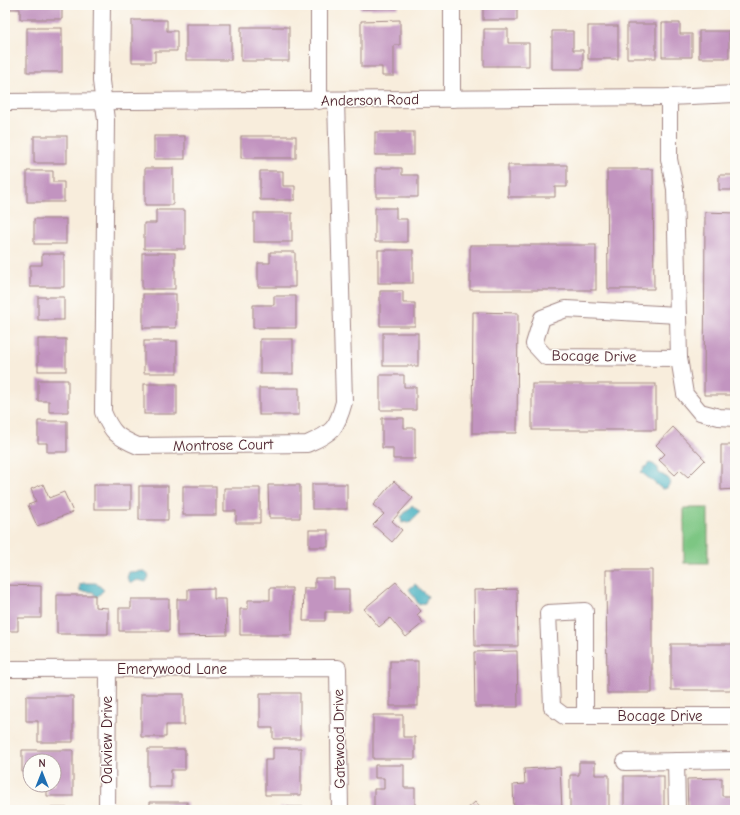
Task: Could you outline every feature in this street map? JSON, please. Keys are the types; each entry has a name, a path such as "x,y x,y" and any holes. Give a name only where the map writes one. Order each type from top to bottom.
{"street":[{"name":"Montrose Court","path":"102,5 101,81 106,120 103,412 109,425 120,438 138,446 307,444 324,436 338,423 344,402 336,100"},
{"path":"319,5 319,101"},
{"path":"452,5 452,99"},
{"name":"Anderson Road","path":"5,102 319,101 669,97 735,94"},
{"path":"669,97 669,159 675,189 679,358 685,394 700,412 720,417 735,418"},
{"name":"Bocage Drive","path":"678,315 566,309 542,318 534,344 546,357 679,358"},
{"name":"Bocage Drive","path":"585,716 585,611 548,613 552,707 564,716 585,716 735,716"},
{"name":"Emerywood Lane","path":"5,669 338,668"},
{"name":"Gatewood Drive","path":"338,668 340,810"},
{"name":"Oakview Drive","path":"107,810 108,669"},
{"path":"625,762 735,760"},
{"path":"676,761 677,810"}],"green space":[{"path":"684,508 708,508 708,563 684,563"}],"water":[{"path":"649,463 653,464 658,468 659,473 668,478 670,483 667,488 662,489 641,472"},
{"path":"412,505 420,512 408,524 406,522 402,523 401,517"},
{"path":"145,571 149,576 146,582 138,580 131,583 127,578 129,572"},
{"path":"96,583 104,590 97,597 93,592 80,591 80,584"},
{"path":"415,584 428,596 425,603 419,605 409,589"}],"building":[{"path":"8,5 62,5 62,19 20,19 20,9 8,9"},
{"path":"360,5 398,5 398,8 360,9"},
{"path":"483,5 517,5 517,20 483,20"},
{"path":"132,20 167,20 167,31 177,31 177,51 155,51 155,62 132,62"},
{"path":"400,20 400,45 394,45 394,76 382,76 382,67 361,67 361,21"},
{"path":"662,23 680,23 680,34 692,34 692,57 662,57"},
{"path":"186,24 231,24 231,60 186,60"},
{"path":"627,24 656,24 656,58 627,58"},
{"path":"588,26 618,26 618,59 588,59"},
{"path":"241,27 289,27 289,61 241,61"},
{"path":"27,28 62,28 62,72 27,72"},
{"path":"484,29 508,29 508,43 529,43 529,66 484,66"},
{"path":"552,31 573,31 573,50 583,50 583,69 552,69"},
{"path":"699,31 729,31 729,58 699,58"},
{"path":"375,132 414,132 414,155 375,155"},
{"path":"34,136 67,136 67,163 34,163"},
{"path":"154,136 185,136 185,159 154,159"},
{"path":"241,136 296,136 296,158 241,158"},
{"path":"508,165 567,165 567,187 555,187 555,197 508,197"},
{"path":"145,168 173,168 173,205 145,205"},
{"path":"376,168 402,168 402,175 418,175 418,197 376,197"},
{"path":"607,169 653,169 654,289 608,289"},
{"path":"27,171 53,171 53,182 64,182 64,202 27,202"},
{"path":"260,171 283,171 283,186 295,186 295,200 260,200"},
{"path":"719,175 735,175 735,190 719,190"},
{"path":"375,208 396,208 396,219 407,219 407,242 375,242"},
{"path":"156,210 185,210 185,249 144,249 144,223 156,223"},
{"path":"705,212 735,213 735,395 704,395"},
{"path":"254,213 292,213 292,242 254,242"},
{"path":"34,219 66,219 66,244 34,244"},
{"path":"470,245 596,245 596,290 470,290"},
{"path":"378,250 413,250 413,283 378,283"},
{"path":"270,252 295,252 295,287 258,287 258,263 270,263"},
{"path":"142,253 175,253 175,289 142,289"},
{"path":"42,254 64,254 64,287 30,287 30,265 42,265"},
{"path":"380,291 403,291 403,303 415,303 415,326 380,326"},
{"path":"143,294 176,294 176,328 143,328"},
{"path":"274,296 296,296 296,328 253,328 253,305 274,305"},
{"path":"38,297 64,297 64,320 38,320"},
{"path":"473,312 518,313 517,433 472,433"},
{"path":"383,333 418,333 418,366 383,366"},
{"path":"38,339 66,339 66,371 38,371"},
{"path":"260,339 293,339 293,374 260,374"},
{"path":"144,341 177,341 177,373 144,373"},
{"path":"380,375 404,375 404,387 416,387 416,410 380,410"},
{"path":"38,380 68,380 68,412 49,412 49,401 38,401"},
{"path":"144,384 177,384 177,414 144,414"},
{"path":"532,384 656,384 656,430 532,430"},
{"path":"259,388 299,388 299,415 259,415"},
{"path":"382,418 404,418 404,428 415,428 415,459 393,459 393,448 382,448"},
{"path":"38,421 67,421 67,452 47,452 47,443 38,443"},
{"path":"673,427 705,460 688,477 680,470 675,475 659,460 665,454 656,445"},
{"path":"721,445 735,445 735,489 721,490"},
{"path":"394,481 413,498 392,521 402,530 392,542 373,525 384,514 373,505"},
{"path":"43,484 49,498 64,492 73,512 37,526 28,505 36,502 31,489"},
{"path":"312,484 347,484 347,509 312,509"},
{"path":"94,485 131,485 131,509 94,509"},
{"path":"268,485 300,485 300,518 269,518"},
{"path":"139,486 168,486 168,520 139,520"},
{"path":"183,486 216,486 216,515 183,515"},
{"path":"224,488 260,488 260,523 236,523 236,511 224,511"},
{"path":"309,530 328,530 328,547 309,547"},
{"path":"606,570 652,570 652,693 607,693"},
{"path":"315,578 334,578 334,589 349,589 349,612 325,612 325,621 303,621 304,588 315,588"},
{"path":"396,582 421,611 417,615 423,623 406,637 390,618 379,627 364,609"},
{"path":"5,585 41,586 41,618 18,618 18,631 5,631"},
{"path":"214,588 214,599 226,599 227,635 177,636 177,599 188,599 188,589"},
{"path":"270,588 292,588 292,635 240,635 240,609 248,609 248,600 270,600"},
{"path":"517,589 518,646 475,646 474,590"},
{"path":"57,595 95,595 95,607 108,608 108,634 57,634"},
{"path":"131,599 169,599 169,631 119,631 119,608 131,608"},
{"path":"671,644 735,644 735,690 671,690"},
{"path":"517,651 518,707 475,707 474,652"},
{"path":"390,661 418,661 418,706 390,706"},
{"path":"260,693 300,693 300,739 273,739 273,728 260,728"},
{"path":"141,694 184,694 184,725 166,725 166,737 141,737"},
{"path":"26,696 73,696 73,742 38,742 38,721 26,721"},
{"path":"373,715 403,715 403,737 415,737 415,759 373,759"},
{"path":"273,748 301,748 301,795 265,795 265,760 273,760"},
{"path":"148,749 185,749 185,770 171,770 171,787 148,787"},
{"path":"22,750 73,750 73,796 47,796 47,793 62,793 62,753 22,753"},
{"path":"579,762 595,762 595,775 609,775 609,810 570,810 570,775 579,775"},
{"path":"375,765 404,765 404,788 415,788 415,810 374,810 374,789 384,789 384,778 375,778"},
{"path":"560,767 562,810 514,810 513,785 525,784 524,769"},
{"path":"624,776 664,776 664,810 624,810"},
{"path":"722,778 722,796 731,796 731,779 735,779 735,810 688,810 687,779"},
{"path":"150,802 187,802 187,810 150,810"},
{"path":"475,802 482,810 466,810"},
{"path":"280,807 304,807 304,810 280,810"},
{"path":"50,808 72,808 72,810 50,810"}]}
